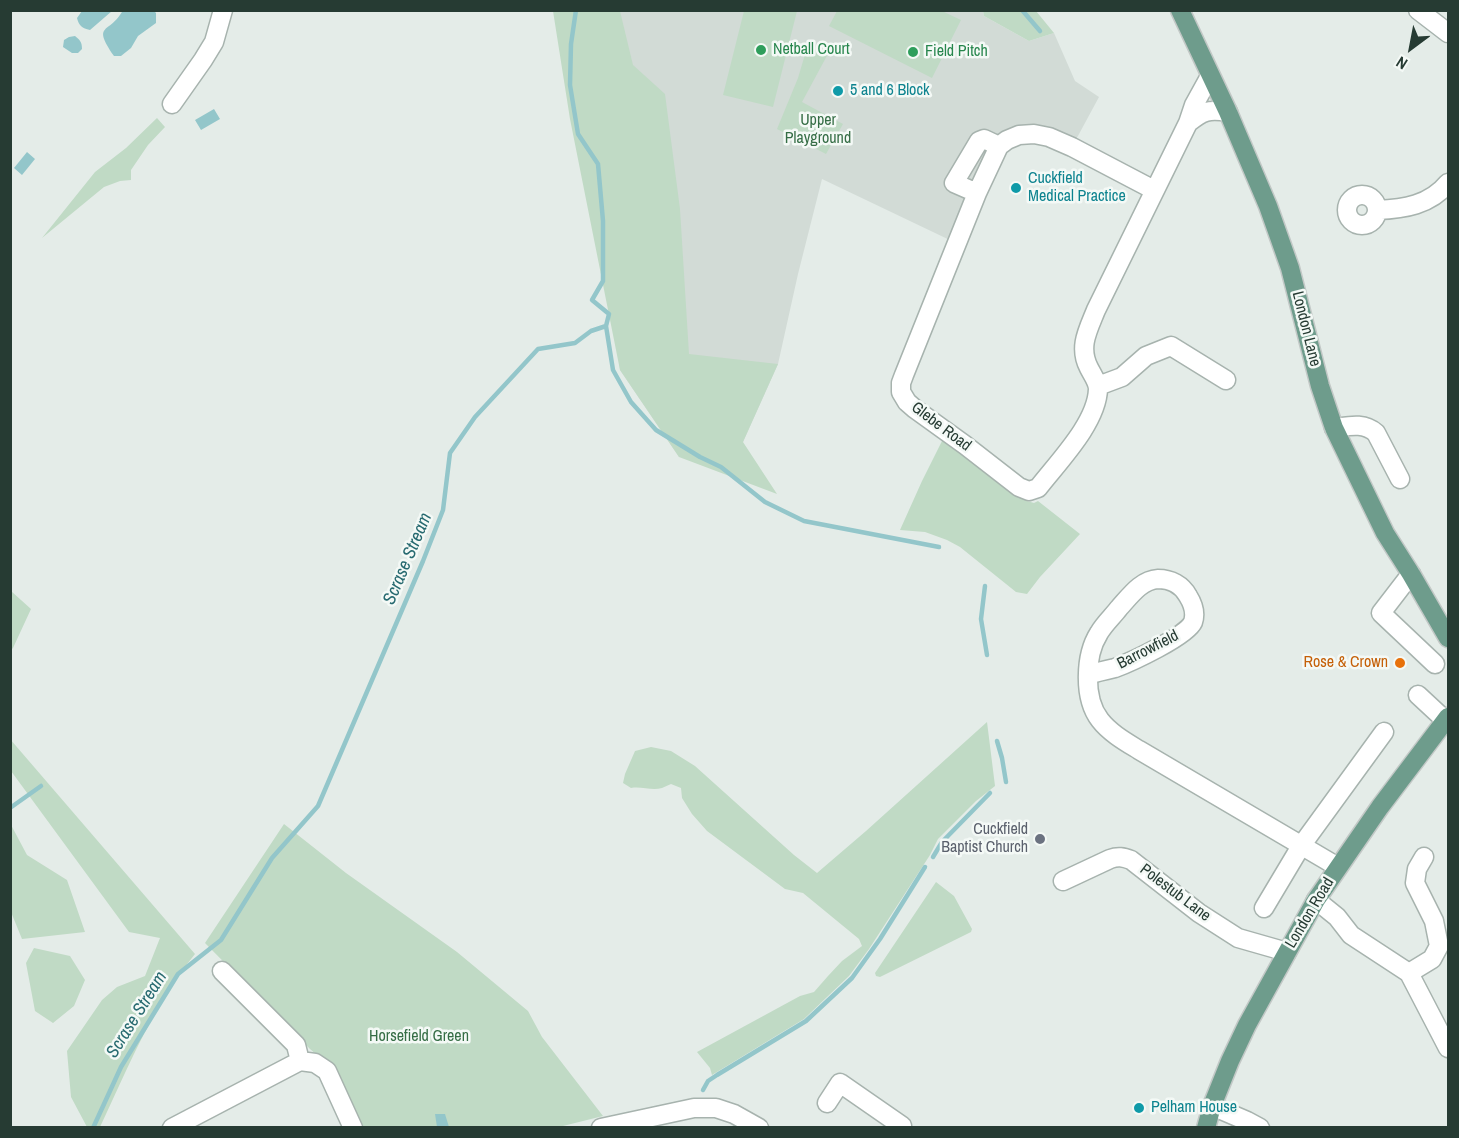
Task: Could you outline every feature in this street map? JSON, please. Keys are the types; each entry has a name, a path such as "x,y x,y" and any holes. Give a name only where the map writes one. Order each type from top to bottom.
{"main road":[{"name":"London Lane","path":"1180,10 1269,206 1290,268 1320,386 1334,428 1385,533 1449,639"},
{"name":"London Road","path":"1206,1128 1212,1106 1247,1025 1316,900 1408,769 1447,719"}],"street":[{"path":"172,104 214,42 224,10"},
{"path":"1418,10 1449,33"},
{"path":"1210,76 1096,310 1084,341 1085,361 1098,386 1122,377 1146,356 1171,346 1226,380"},
{"path":"1188,123 1200,114 1212,110 1228,112"},
{"path":"977,193 954,183 979,141 984,139 999,146 1019,135 1034,134 1049,137 1072,147 1154,190"},
{"name":"Glebe Road","path":"999,146 977,193 904,375 901,392 915,409 1019,487 1029,491 1038,488 1080,433 1094,411 1098,386"},
{"path":"1377,210 1416,205 1440,193 1449,183"},
{"path":"1334,428 1362,425 1370,428 1376,433 1400,479"},
{"path":"1411,574 1381,612 1435,664"},
{"name":"Barrowfield","path":"1088,675 1134,659 1186,631 1195,615 1192,602 1178,584 1157,579 1147,581 1135,591 1099,632 1091,648 1088,675 1090,696 1100,720 1117,736 1338,867"},
{"path":"1418,695 1447,719"},
{"path":"1264,908 1301,846 1384,732"},
{"name":"Polestub Lane","path":"1063,881 1117,856 1124,857 1199,913 1238,938 1287,952"},
{"path":"1409,974 1432,959 1439,946 1434,921 1415,883 1417,869 1424,858"},
{"path":"1316,900 1337,917 1351,935 1409,974 1449,1048"},
{"path":"222,970 296,1045 300,1061"},
{"path":"172,1128 300,1061 315,1062 327,1071 353,1128"},
{"path":"827,1103 840,1083 902,1126 901,1128"},
{"path":"1212,1106 1247,1120 1260,1128"},
{"path":"601,1128 694,1108 716,1108 734,1114 759,1128"}],"shaded area":[{"path":"581,11 983,11 984,16 1029,41 1054,33 1075,81 1099,97 1072,147 1007,140 956,243 822,179 778,364 743,442 679,457 620,370"}],"green space":[{"path":"553,11 620,11 633,65 665,94 680,209 689,354 778,364 743,442 777,494 679,457 620,370 570,119"},
{"name":"Netball Court","path":"744,11 797,11 773,107 723,95"},
{"name":"Field Pitch","path":"837,11 942,11 961,20 932,78 829,26"},
{"path":"983,11 1036,11 1054,33 1029,41 984,16"},
{"name":"Upper Playground","path":"809,41 829,52 802,102 843,124 826,154 777,129 798,78"},
{"path":"157,118 165,127 148,145 131,170 131,180 104,187 42,238 95,172 126,148"},
{"path":"943,439 1027,501 1034,503 1038,501 1080,534 1027,594 1016,592 960,547 947,540 925,532 900,530"},
{"path":"11,591 31,609 11,650"},
{"path":"987,722 995,786 976,801 938,839 869,949 849,976 804,1019 712,1075 710,1068 697,1052 800,996 814,992 842,961 862,946 859,939 803,893 785,889 707,831 682,798 681,788 671,784 658,789 631,788 623,783 635,751 651,747 671,751 695,766 817,873"},
{"path":"10,739 195,954 166,994 131,1060 100,1127 87,1127 71,1097 67,1051 102,1000 117,987 145,976 160,938 129,932 11,771"},
{"path":"10,823 27,855 67,880 85,932 22,939 11,912"},
{"name":"Horsefield Green","path":"284,824 346,873 457,952 528,1011 542,1037 603,1116 555,1128 360,1127 336,1072 310,1049 205,943"},
{"path":"936,882 954,896 972,929 971,932 880,977 876,976 875,973"},
{"path":"34,948 70,956 85,980 74,1006 53,1023 35,1011 26,963"}],"water":[{"path":"123,10 154,11 156,23 138,36 131,48 121,56 114,56 103,33"},
{"path":"82,11 112,11 90,30 81,26 78,21 77,18"},
{"path":"75,36 80,41 82,49 78,53 72,53 63,47 64,40"},
{"path":"214,109 220,119 201,130 195,120"},
{"path":"27,152 35,159 22,175 14,168"},
{"path":"435,1114 445,1114 449,1127 437,1127"}],"waterway":[{"name":"Scrase Stream","path":"93,1128 121,1067 178,974 221,940 272,858 318,806 443,510 450,453 475,417 538,349 575,343 591,331 606,326 609,314 592,300 603,281 603,221 598,164 578,134 570,85 571,44 576,10"},
{"path":"1022,10 1040,31"},
{"path":"606,326 613,370 631,402 656,430 721,467 765,502 804,521 939,547"},
{"path":"985,586 981,619 987,655"},
{"path":"997,741 1006,782"},
{"path":"10,808 41,786"},
{"path":"933,857 942,842 990,793"},
{"path":"703,1090 708,1081 806,1021 852,978 880,939 925,867"}],"place":[{"name":"Netball Court","path":"761,50"},
{"name":"Field Pitch","path":"913,52"},
{"name":"5 and 6 Block","path":"838,91"},
{"name":"Cuckfield Medical Practice","path":"1016,188"},
{"name":"Rose & Crown","path":"1400,663"},
{"name":"Cuckfield Baptist Church","path":"1040,839"},
{"name":"Pelham House","path":"1139,1108"}]}
